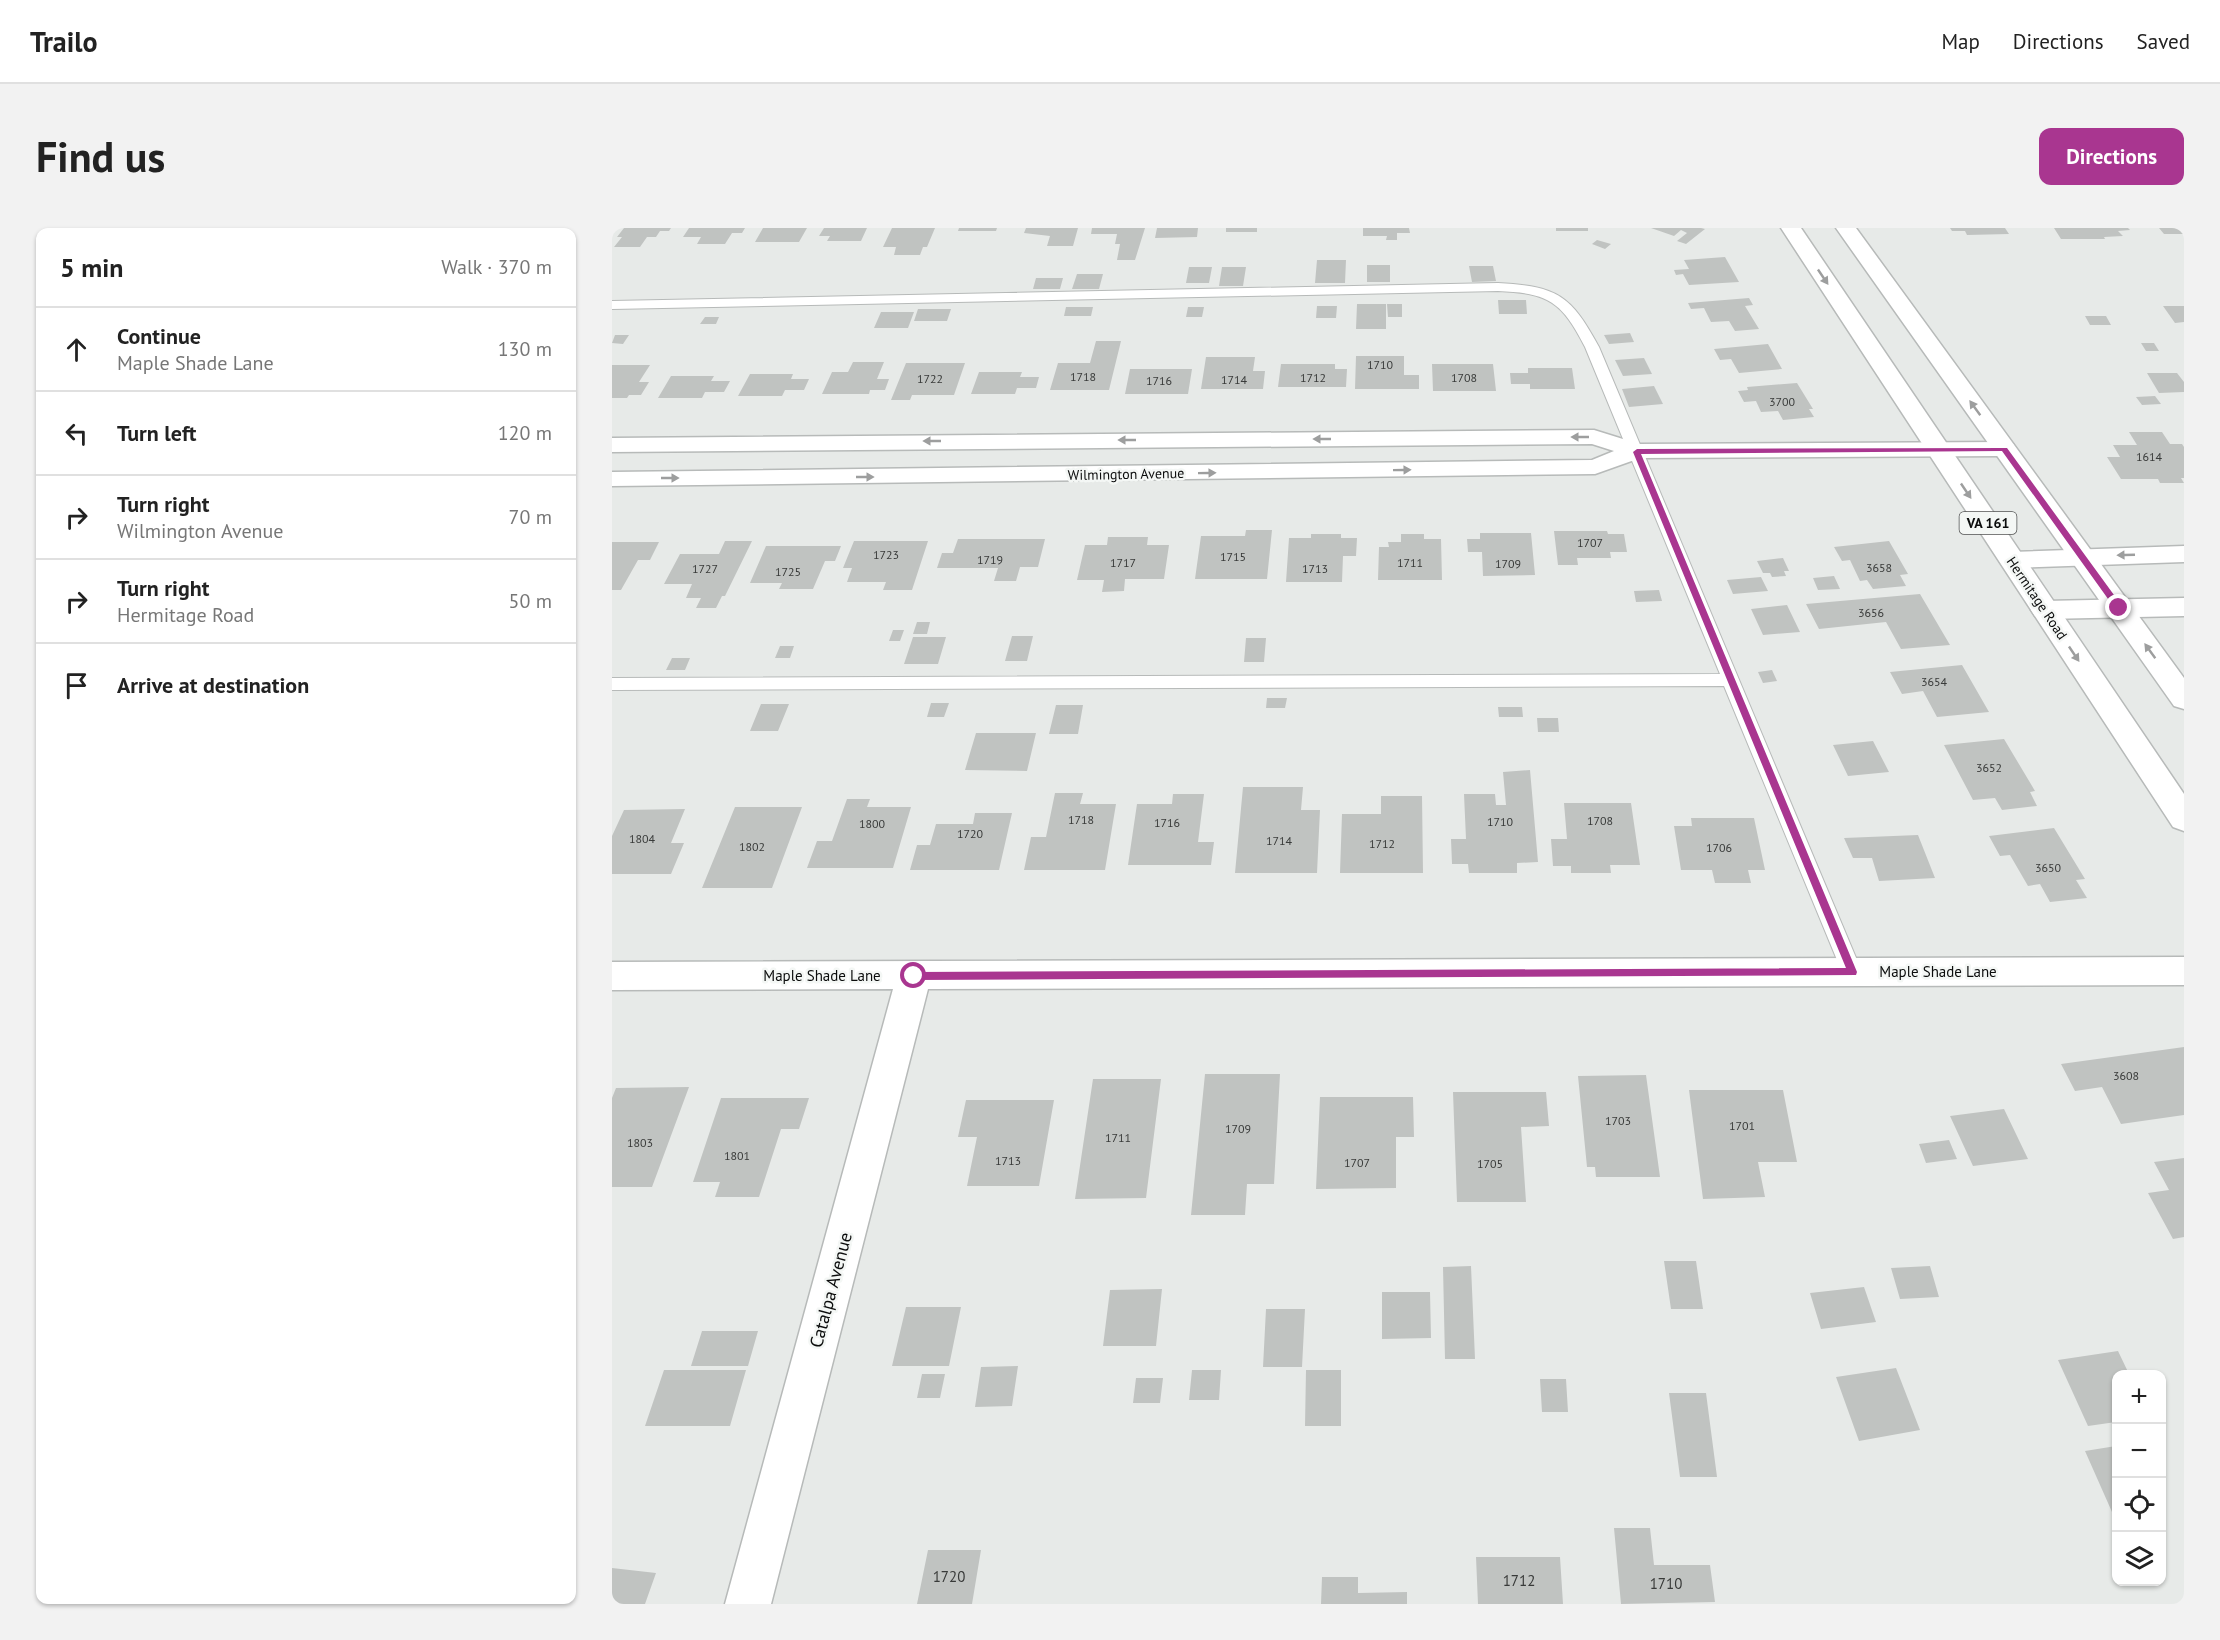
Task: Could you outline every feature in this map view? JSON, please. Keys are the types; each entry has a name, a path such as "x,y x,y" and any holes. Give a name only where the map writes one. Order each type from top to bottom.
{"street":[{"name":"Hermitage Road","path":"1791,228 2184,819"},
{"path":"1846,228 2184,699"},
{"name":"Wilmington Avenue","path":"612,445 1003,440 1594,437 1637,452"},
{"path":"995,476 1003,440"},
{"name":"Wilmington Avenue","path":"612,479 1595,467 1637,452 2004,449"},
{"path":"2012,560 2184,554"},
{"path":"2045,610 2184,607"},
{"name":"Maple Shade Lane","path":"612,976 2184,971"},
{"name":"Catalpa Avenue","path":"748,1604 914,976"}],"lane":[{"path":"612,305 1486,287 1534,290 1551,295 1565,303 1576,315 1637,452 1852,972"},
{"path":"612,684 1731,680"}],"building":[{"path":"624,228 671,228 669,231 660,231 656,237 647,237 640,247 614,247 622,237 617,237"},
{"path":"689,228 745,228 742,233 732,233 725,244 697,244 701,237 683,237"},
{"path":"763,228 807,228 799,242 755,242"},
{"path":"824,228 867,228 861,241 827,241 830,236 819,236"},
{"path":"892,228 935,228 927,247 923,247 920,255 894,255 896,247 883,247"},
{"path":"959,228 997,228 996,231 958,231"},
{"path":"1026,228 1078,228 1073,246 1047,246 1050,236 1024,233"},
{"path":"1092,228 1145,228 1135,260 1117,260 1120,244 1115,244 1117,234 1091,234"},
{"path":"1157,228 1198,228 1197,237 1155,238"},
{"path":"1226,228 1257,228 1257,232 1226,232"},
{"path":"1363,228 1409,228 1410,233 1397,233 1397,240 1386,240 1387,236 1363,236"},
{"path":"1556,228 1588,228 1588,231 1556,231"},
{"path":"1651,228 1705,229 1686,244 1677,241 1687,233 1681,230 1674,236"},
{"path":"1950,228 2005,228 2009,234 1967,235 1965,231 1952,231"},
{"path":"2054,228 2128,228 2130,230 2118,231 2123,236 2104,237 2105,239 2061,239"},
{"path":"2159,228 2184,228 2184,234 2164,234"},
{"path":"1597,240 1611,244 1605,249 1592,244"},
{"path":"1725,257 1739,282 1689,285 1683,274 1676,275 1674,270 1689,269 1684,260"},
{"path":"1317,260 1346,260 1345,283 1315,283"},
{"path":"1367,265 1390,265 1390,282 1367,282"},
{"path":"1469,266 1493,266 1496,281 1472,282"},
{"path":"1189,267 1212,267 1209,283 1186,283"},
{"path":"1222,267 1246,267 1243,286 1219,286"},
{"path":"1077,274 1103,274 1099,289 1072,289"},
{"path":"1036,278 1063,278 1060,289 1033,289"},
{"path":"1749,298 1753,305 1745,306 1759,329 1735,331 1729,321 1711,322 1704,308 1691,309 1688,303"},
{"path":"1498,300 1526,300 1527,314 1499,314"},
{"path":"1357,304 1386,304 1386,329 1356,329"},
{"path":"1387,304 1402,304 1402,317 1388,317"},
{"path":"1317,306 1337,306 1336,318 1316,318"},
{"path":"2163,306 2184,306 2184,322 2175,323"},
{"path":"1066,307 1093,307 1091,316 1064,316"},
{"path":"1188,307 1204,307 1202,317 1186,317"},
{"path":"918,309 951,309 947,321 914,321"},
{"path":"881,312 914,312 908,328 874,328"},
{"path":"2085,316 2106,316 2111,325 2090,325"},
{"path":"705,317 719,317 716,324 700,324"},
{"path":"1630,333 1634,342 1609,344 1604,335"},
{"path":"615,335 629,335 623,344 612,343"},
{"path":"1096,341 1121,341 1109,390 1050,390 1058,363 1090,363"},
{"path":"2141,343 2154,343 2159,351 2146,351"},
{"path":"1768,344 1782,369 1739,373 1731,359 1720,360 1714,349"},
{"path":"1356,356 1404,356 1404,375 1419,375 1419,389 1355,389"},
{"path":"1206,357 1255,357 1253,371 1265,371 1263,389 1201,389"},
{"path":"1644,358 1652,374 1623,376 1615,360"},
{"path":"853,362 884,362 877,379 889,379 885,390 870,390 869,394 822,394 832,372 848,372"},
{"path":"906,363 965,363 954,395 912,395 910,400 891,400"},
{"path":"1281,364 1335,364 1335,369 1347,369 1346,387 1278,387"},
{"path":"1432,364 1493,364 1496,391 1433,391"},
{"path":"612,365 650,365 639,382 649,382 641,395 612,398"},
{"path":"1528,368 1572,368 1575,389 1530,389 1530,384 1511,384 1510,373 1528,373"},
{"path":"1130,369 1192,369 1188,394 1125,394"},
{"path":"979,372 1022,372 1020,377 1039,377 1036,388 1017,388 1015,394 971,394"},
{"path":"2147,373 2177,373 2184,382 2184,392 2159,393"},
{"path":"750,374 793,374 791,379 809,379 804,390 785,390 782,396 738,396"},
{"path":"671,376 714,376 711,381 730,381 724,392 705,392 702,398 658,398"},
{"path":"1797,383 1813,409 1809,409 1814,417 1783,420 1778,411 1761,412 1756,401 1744,402 1738,391 1748,390 1747,387"},
{"path":"1654,386 1663,404 1629,407 1622,389"},
{"path":"2155,396 2161,404 2142,405 2136,397"},
{"path":"2129,432 2162,432 2170,444 2182,444 2184,447 2184,478 2181,478 2184,483 2160,483 2158,479 2121,479 2107,457 2120,457 2113,445 2137,445"},
{"path":"1246,530 1272,530 1267,579 1195,579 1201,536 1245,536"},
{"path":"1554,531 1607,531 1608,534 1624,534 1627,552 1610,552 1611,558 1577,558 1578,565 1558,565"},
{"path":"1480,533 1531,533 1535,575 1483,576 1482,552 1468,552 1467,539 1480,539"},
{"path":"1311,534 1341,534 1341,538 1357,538 1356,556 1343,556 1342,582 1286,582 1289,538 1311,538"},
{"path":"1401,534 1424,534 1424,539 1441,539 1442,580 1378,580 1379,547 1389,547 1388,542 1401,542"},
{"path":"1108,537 1148,537 1147,545 1169,545 1164,579 1125,579 1124,591 1102,592 1104,580 1077,580 1085,545 1107,545"},
{"path":"958,539 1045,539 1038,567 1020,567 1016,581 994,581 998,568 937,568 942,553 953,553"},
{"path":"725,541 752,541 725,596 722,596 716,608 696,608 701,598 686,598 692,584 664,584 680,554 719,554"},
{"path":"854,541 928,541 912,590 883,590 886,582 847,582 852,568 843,568"},
{"path":"1889,541 1908,574 1900,575 1906,586 1873,589 1867,580 1860,581 1850,560 1842,561 1834,547"},
{"path":"612,542 659,542 650,560 638,560 621,590 612,590"},
{"path":"766,546 841,546 835,561 825,561 813,589 779,589 782,583 750,583"},
{"path":"1783,558 1789,571 1784,571 1786,576 1772,577 1770,573 1763,573 1757,561"},
{"path":"1834,576 1840,589 1818,590 1813,578"},
{"path":"1761,577 1768,591 1733,594 1727,580"},
{"path":"1659,590 1662,601 1636,602 1634,591"},
{"path":"1920,594 1950,645 1901,649 1886,622 1819,629 1806,604"},
{"path":"1787,605 1800,632 1763,635 1751,609"},
{"path":"917,622 930,622 927,634 913,634"},
{"path":"893,630 904,630 900,641 889,641"},
{"path":"1012,636 1033,636 1027,661 1005,661"},
{"path":"913,637 946,637 938,664 904,664"},
{"path":"1246,638 1266,638 1264,662 1244,662"},
{"path":"780,646 794,646 790,658 775,658"},
{"path":"672,658 690,658 685,670 666,670"},
{"path":"1962,665 1989,712 1937,717 1923,691 1902,694 1890,672"},
{"path":"1772,670 1777,681 1763,683 1758,672"},
{"path":"1267,698 1287,698 1285,708 1266,708"},
{"path":"931,703 949,703 944,717 927,717"},
{"path":"761,704 789,704 778,731 750,731"},
{"path":"1056,705 1083,705 1078,734 1049,734"},
{"path":"1498,707 1522,707 1523,717 1499,717"},
{"path":"1537,718 1558,718 1559,732 1538,732"},
{"path":"976,733 1036,733 1027,771 965,770"},
{"path":"2004,739 2035,791 2030,792 2037,806 2002,810 1995,798 1973,800 1944,745"},
{"path":"1873,741 1889,772 1848,776 1833,745"},
{"path":"1530,770 1538,862 1517,863 1517,873 1469,873 1468,864 1452,864 1451,839 1466,839 1464,794 1495,794 1496,805 1506,805 1503,772"},
{"path":"1243,787 1303,787 1301,810 1320,810 1317,873 1235,873"},
{"path":"1055,793 1083,793 1080,804 1116,804 1105,870 1024,870 1031,837 1046,837"},
{"path":"1173,794 1204,794 1198,842 1214,842 1211,865 1128,865 1137,804 1172,804"},
{"path":"1381,796 1422,796 1423,873 1340,873 1342,814 1381,814"},
{"path":"847,799 870,799 867,807 911,807 893,868 807,868 817,841 832,841"},
{"path":"1564,803 1631,803 1640,865 1610,865 1611,873 1571,873 1571,866 1553,866 1551,839 1567,839"},
{"path":"735,807 802,807 772,888 702,888"},
{"path":"685,809 671,843 684,843 671,874 612,874 612,836 624,810"},
{"path":"975,813 1012,813 999,870 910,870 917,845 930,845 936,824 973,824"},
{"path":"1691,818 1754,818 1765,870 1748,870 1751,883 1715,883 1712,870 1681,870 1674,826 1692,826"},
{"path":"2054,828 2085,879 2076,880 2087,898 2050,902 2040,884 2028,886 2010,855 2000,856 1989,836"},
{"path":"1918,835 1935,878 1879,881 1872,858 1853,858 1844,838"},
{"path":"2184,1047 2184,1115 2121,1124 2102,1087 2075,1091 2061,1064"},
{"path":"1205,1074 1280,1074 1274,1184 1247,1184 1245,1215 1191,1215"},
{"path":"1646,1075 1660,1177 1596,1177 1595,1167 1587,1167 1578,1076"},
{"path":"1093,1079 1161,1079 1146,1198 1075,1199"},
{"path":"689,1087 652,1187 612,1187 612,1098 616,1088"},
{"path":"1689,1090 1783,1090 1797,1162 1758,1162 1765,1197 1703,1199"},
{"path":"1453,1092 1546,1092 1549,1126 1521,1127 1526,1202 1457,1202"},
{"path":"1320,1097 1413,1097 1414,1137 1396,1137 1396,1188 1316,1189"},
{"path":"721,1098 809,1098 799,1129 781,1129 759,1197 715,1197 720,1182 693,1182"},
{"path":"966,1100 1054,1100 1039,1186 967,1186 977,1137 958,1137"},
{"path":"2004,1109 2028,1159 1973,1166 1950,1116"},
{"path":"1949,1140 1957,1159 1926,1163 1919,1144"},
{"path":"2184,1158 2184,1237 2173,1239 2148,1193 2169,1190 2154,1162"},
{"path":"1664,1261 1696,1261 1703,1309 1671,1309"},
{"path":"1471,1266 1475,1359 1445,1359 1443,1267"},
{"path":"1930,1266 1939,1297 1900,1299 1891,1268"},
{"path":"1864,1287 1876,1322 1821,1329 1810,1293"},
{"path":"1162,1289 1156,1346 1103,1346 1110,1290"},
{"path":"1382,1292 1430,1292 1431,1338 1382,1339"},
{"path":"906,1307 961,1307 949,1366 892,1366"},
{"path":"1266,1309 1305,1309 1302,1367 1263,1367"},
{"path":"702,1331 758,1331 748,1366 691,1366"},
{"path":"2118,1351 2127,1370 2112,1370 2112,1423 2088,1426 2058,1360"},
{"path":"1018,1366 1012,1406 975,1407 981,1367"},
{"path":"1896,1368 1920,1430 1859,1441 1836,1377"},
{"path":"664,1370 746,1370 730,1426 645,1426"},
{"path":"1192,1370 1221,1370 1219,1400 1189,1400"},
{"path":"1306,1370 1341,1370 1341,1426 1305,1426"},
{"path":"922,1374 945,1374 940,1398 917,1398"},
{"path":"1136,1378 1163,1378 1160,1403 1133,1403"},
{"path":"1540,1379 1566,1379 1568,1412 1542,1412"},
{"path":"1669,1393 1706,1393 1717,1477 1680,1477"},
{"path":"2112,1447 2112,1512 2085,1451"},
{"path":"1614,1528 1650,1528 1654,1565 1710,1565 1715,1602 1621,1604"},
{"path":"928,1550 981,1550 972,1604 917,1604"},
{"path":"1476,1557 1560,1557 1563,1604 1478,1604"},
{"path":"612,1568 656,1573 645,1604 612,1604"},
{"path":"1322,1577 1358,1577 1358,1593 1407,1592 1407,1604 1321,1604"}],"route":[{"path":"914,976 1852,972 1637,452 2004,449 2119,608"}]}
